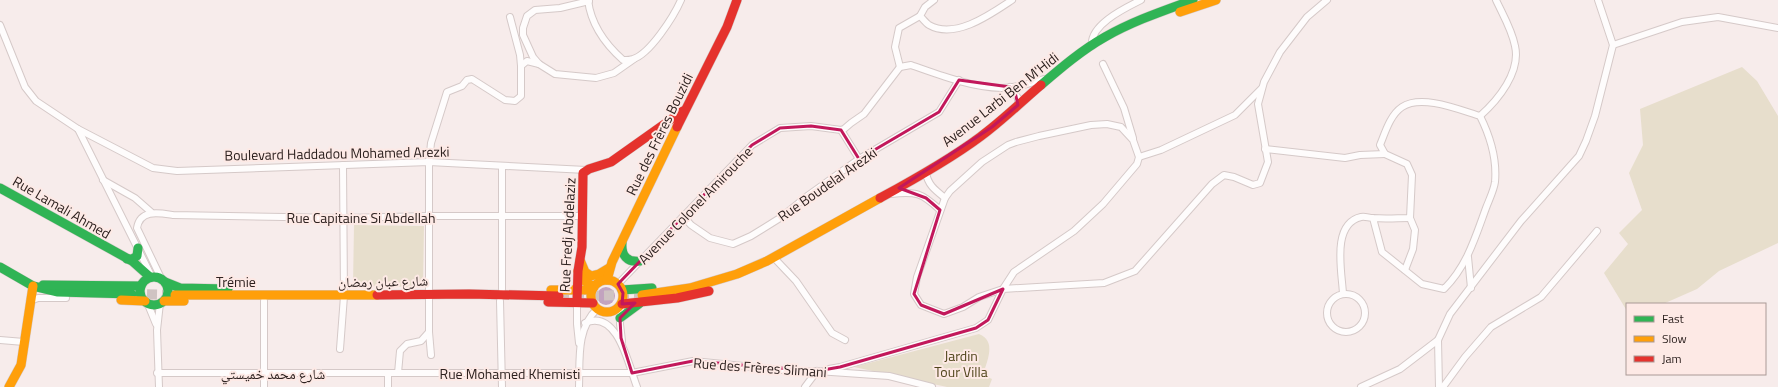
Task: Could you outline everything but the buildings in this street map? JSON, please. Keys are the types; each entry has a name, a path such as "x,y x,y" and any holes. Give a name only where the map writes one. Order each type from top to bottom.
{"main road":[{"name":"Rue des Frères Bouzidi","path":"607,280 609,268 684,110 727,27 737,0"},
{"name":"Avenue Larbi Ben M'Hidi","path":"621,305 716,282 744,272 784,252 926,173 980,136 1053,75 1092,46 1144,14 1176,0"},
{"name":"Avenue Larbi Ben M'Hidi","path":"1128,25 1193,0"},
{"name":"Avenue Larbi Ben M'Hidi","path":"1128,25 1142,24 1216,0"},
{"name":"Boulevard Haddadou Mohamed Arezki","path":"586,170 608,164 684,110"},
{"name":"Rue Fredj Abdelaziz","path":"577,302 582,216 582,175 586,170"},
{"name":"Rue Lamali Ahmed","path":"0,188 127,258 157,278"},
{"path":"622,241 621,252 625,258 634,262 640,261"},
{"path":"127,258 137,256 138,248"},
{"name":"Rue Lamali Ahmed","path":"110,250 137,270 141,285"},
{"name":"Avenue Larbi Ben M'Hidi","path":"642,299 693,295 729,285 755,274 777,262 784,252"},
{"name":"Avenue Larbi Ben M'Hidi","path":"620,287 661,287 706,278 738,268 770,254 784,252"},
{"path":"580,260 584,270 591,276 597,276 609,268"},
{"path":"0,266 33,286 41,293 52,297 146,302 153,304 162,302 279,302 297,296"},
{"path":"578,271 582,280 593,289 595,306"},
{"path":"157,278 168,292 162,302"},
{"path":"33,286 141,285 157,278 180,288 281,290 297,296"},
{"path":"607,280 620,287 624,296 621,305 616,310 603,312 595,306 577,302 486,300 469,294 485,290 502,289 593,289 600,282 607,280"},
{"path":"141,285 141,296 146,302"},
{"path":"33,286 64,293 132,294"},
{"path":"9,387 22,365 33,286"},
{"path":"469,294 559,296"},
{"name":"شارع عبان رمضان","path":"297,296 469,294"},
{"name":"Trémie","path":"175,295 297,296"},
{"path":"620,318 642,299"}],"street":[{"path":"521,66 527,61 539,64 555,74 596,78 614,73 649,48 674,14 681,0"},
{"path":"900,68 895,47 899,28 920,16 925,7 934,0"},
{"path":"920,16 929,25 948,30 987,17 1012,0"},
{"path":"1092,46 1091,39 1095,31 1110,17 1140,0"},
{"path":"1133,140 1121,127 1107,124 1039,136 1008,145 982,162 950,191 945,198 917,277 914,294 921,305 944,314 963,308 979,297 1003,289 1104,283 1135,271 1212,184 1224,175 1234,177 1253,185 1260,183 1268,162 1258,104 1264,82 1280,52 1307,17 1327,0"},
{"path":"1480,116 1494,104 1505,88 1515,61 1515,44 1496,0"},
{"path":"1439,387 1438,340 1450,314 1521,221 1579,156 1595,116 1613,45 1598,0"},
{"path":"539,64 531,53 523,35 523,28 527,16 535,10 560,8 588,1 595,25 611,50 623,60 634,59"},
{"path":"431,355 428,295 430,216 429,162 431,143 447,92 462,86 467,80 472,79 505,100 515,101 521,96 520,55 510,17"},
{"path":"1613,45 1682,22 1718,17 1778,28"},
{"name":"Boulevard Haddadou Mohamed Arezki","path":"0,25 25,87 36,101 78,129 153,168 177,171 429,162 502,167 586,170"},
{"path":"805,387 817,371 840,367 976,328 988,320 1003,289 1014,272 1074,231 1103,204 1138,164 1139,157 1124,108 1103,64"},
{"path":"858,159 841,130 864,114 900,68 911,65 959,80 1002,88 1035,82 1053,75"},
{"name":"Rue Boudelal Arezki","path":"683,216 691,225 710,238 733,244 751,236 780,218 858,159 939,112 959,80"},
{"path":"1010,87 1018,98 1018,105"},
{"path":"1139,157 1161,150 1235,115 1262,88"},
{"path":"1373,218 1382,252 1422,284 1444,289 1455,279 1468,257 1495,183 1494,160 1485,126 1480,116 1438,104 1416,102 1402,108 1389,123 1380,145 1385,154"},
{"name":"Avenue Colonel Amirouche","path":"620,287 640,261 752,145 780,128 811,126 841,130"},
{"path":"78,129 138,248 157,278"},
{"path":"1265,149 1345,158 1360,155 1385,154 1407,164 1412,175 1410,189 1410,218 1415,230 1413,249 1405,270"},
{"path":"340,349 344,296 343,165"},
{"path":"502,167 502,289"},
{"path":"926,173 930,186 945,198"},
{"path":"103,180 142,204 151,212 141,218"},
{"path":"886,195 910,192 926,198 940,210"},
{"path":"142,204 144,211 138,223 138,230 157,278"},
{"name":"Rue Capitaine Si Abdellah","path":"151,212 173,215 343,218 430,216 582,216"},
{"path":"1343,294 1340,245 1344,230 1353,220 1363,217 1410,218"},
{"path":"1444,387 1464,357 1491,327 1541,297 1597,230"},
{"path":"1468,257 1470,288"},
{"path":"777,262 796,281 832,333 845,340"},
{"path":"1343,294 1357,296 1364,306 1366,313 1361,325 1350,332 1343,332 1332,326 1327,314 1330,302 1334,298 1343,294"},
{"path":"30,301 38,298 66,298"},
{"path":"264,301 264,387"},
{"path":"500,301 502,387"},
{"path":"146,302 153,314 157,330"},
{"path":"159,387 157,373 157,330 162,302"},
{"path":"577,302 577,330 580,348 579,387"},
{"path":"621,305 620,318 622,345"},
{"path":"580,348 585,323 595,306"},
{"path":"585,323 595,320 605,323 612,330 622,345 638,387"},
{"path":"398,373 400,352 407,344 421,341 429,332"},
{"path":"0,340 24,342"},
{"path":"1361,387 1400,369 1438,340"},
{"name":"Rue des Frères Slimani","path":"632,374 693,361 792,371 817,371 890,376 932,387"},
{"name":"شارع محمد خميستي","path":"157,373 388,374"},
{"path":"388,374 388,387"},
{"name":"Rue Mohamed Khemisti","path":"388,374 632,374"}],"highlighted area":[{"path":"959,80 1010,87 1015,92 1018,105 992,127 899,188 926,198 940,210 914,294 921,305 944,314 1003,289 988,320 976,328 840,367 817,371 693,361 632,373 621,338 620,318 635,303 622,304 623,293 618,284 752,145 780,128 811,126 841,130 859,159 939,112"}],"green space":[{"path":"1742,67 1757,81 1778,116 1778,243 1719,271 1697,289 1665,303 1626,303 1626,309 1604,273 1628,244 1619,233 1642,210 1629,173 1643,145 1640,109"},
{"path":"354,225 424,226 423,287 353,286"},
{"name":"Jardin Tour Villa","path":"979,334 985,337 989,346 988,358 983,375 992,379 989,387 947,387 854,367"}],"shaded area":[{"path":"606,287 610,288 614,292 614,300 610,304 606,305 602,304 598,300 597,296 598,292 602,288"}],"tunnel":[{"path":"132,294 175,295"},
{"path":"559,296 642,295"}],"traffic: fast":[{"path":"1041,85 1064,65 1105,37 1137,21 1193,0"},
{"path":"0,188 132,261 150,277"},
{"path":"622,243 623,251 626,257 632,261 640,261"},
{"path":"127,259 132,259 137,256 138,248"},
{"path":"0,267 33,286 58,292 132,294"},
{"path":"154,277 164,281 168,291 164,301 154,305 144,301 140,291 144,281 154,277"},
{"path":"165,282 180,288 228,289"},
{"path":"43,285 141,286"},
{"path":"622,290 652,288"},
{"path":"620,318 639,304"}],"traffic: slow":[{"path":"1180,12 1216,0"},
{"path":"607,280 612,262 677,127"},
{"path":"642,295 690,288 737,274 767,261 880,198"},
{"path":"580,260 585,272 591,276 599,274 609,268"},
{"path":"578,271 583,280 594,287"},
{"path":"604,280 610,280 620,287 623,296 622,302 616,309 610,312 604,312 594,305 591,299 591,293 598,283 604,280"},
{"path":"9,387 21,365 33,286"},
{"path":"551,290 592,290"},
{"path":"175,295 377,295"},
{"path":"121,300 145,301"},
{"path":"164,301 184,301"}],"traffic: jam":[{"path":"677,127 727,27 737,0"},
{"path":"880,198 956,154 996,125 1041,85"},
{"path":"577,302 578,271 582,247 583,173 589,169 611,162 683,111"},
{"path":"622,304 677,298 709,291"},
{"path":"377,295 469,294 559,296"},
{"path":"548,302 593,303"}]}
